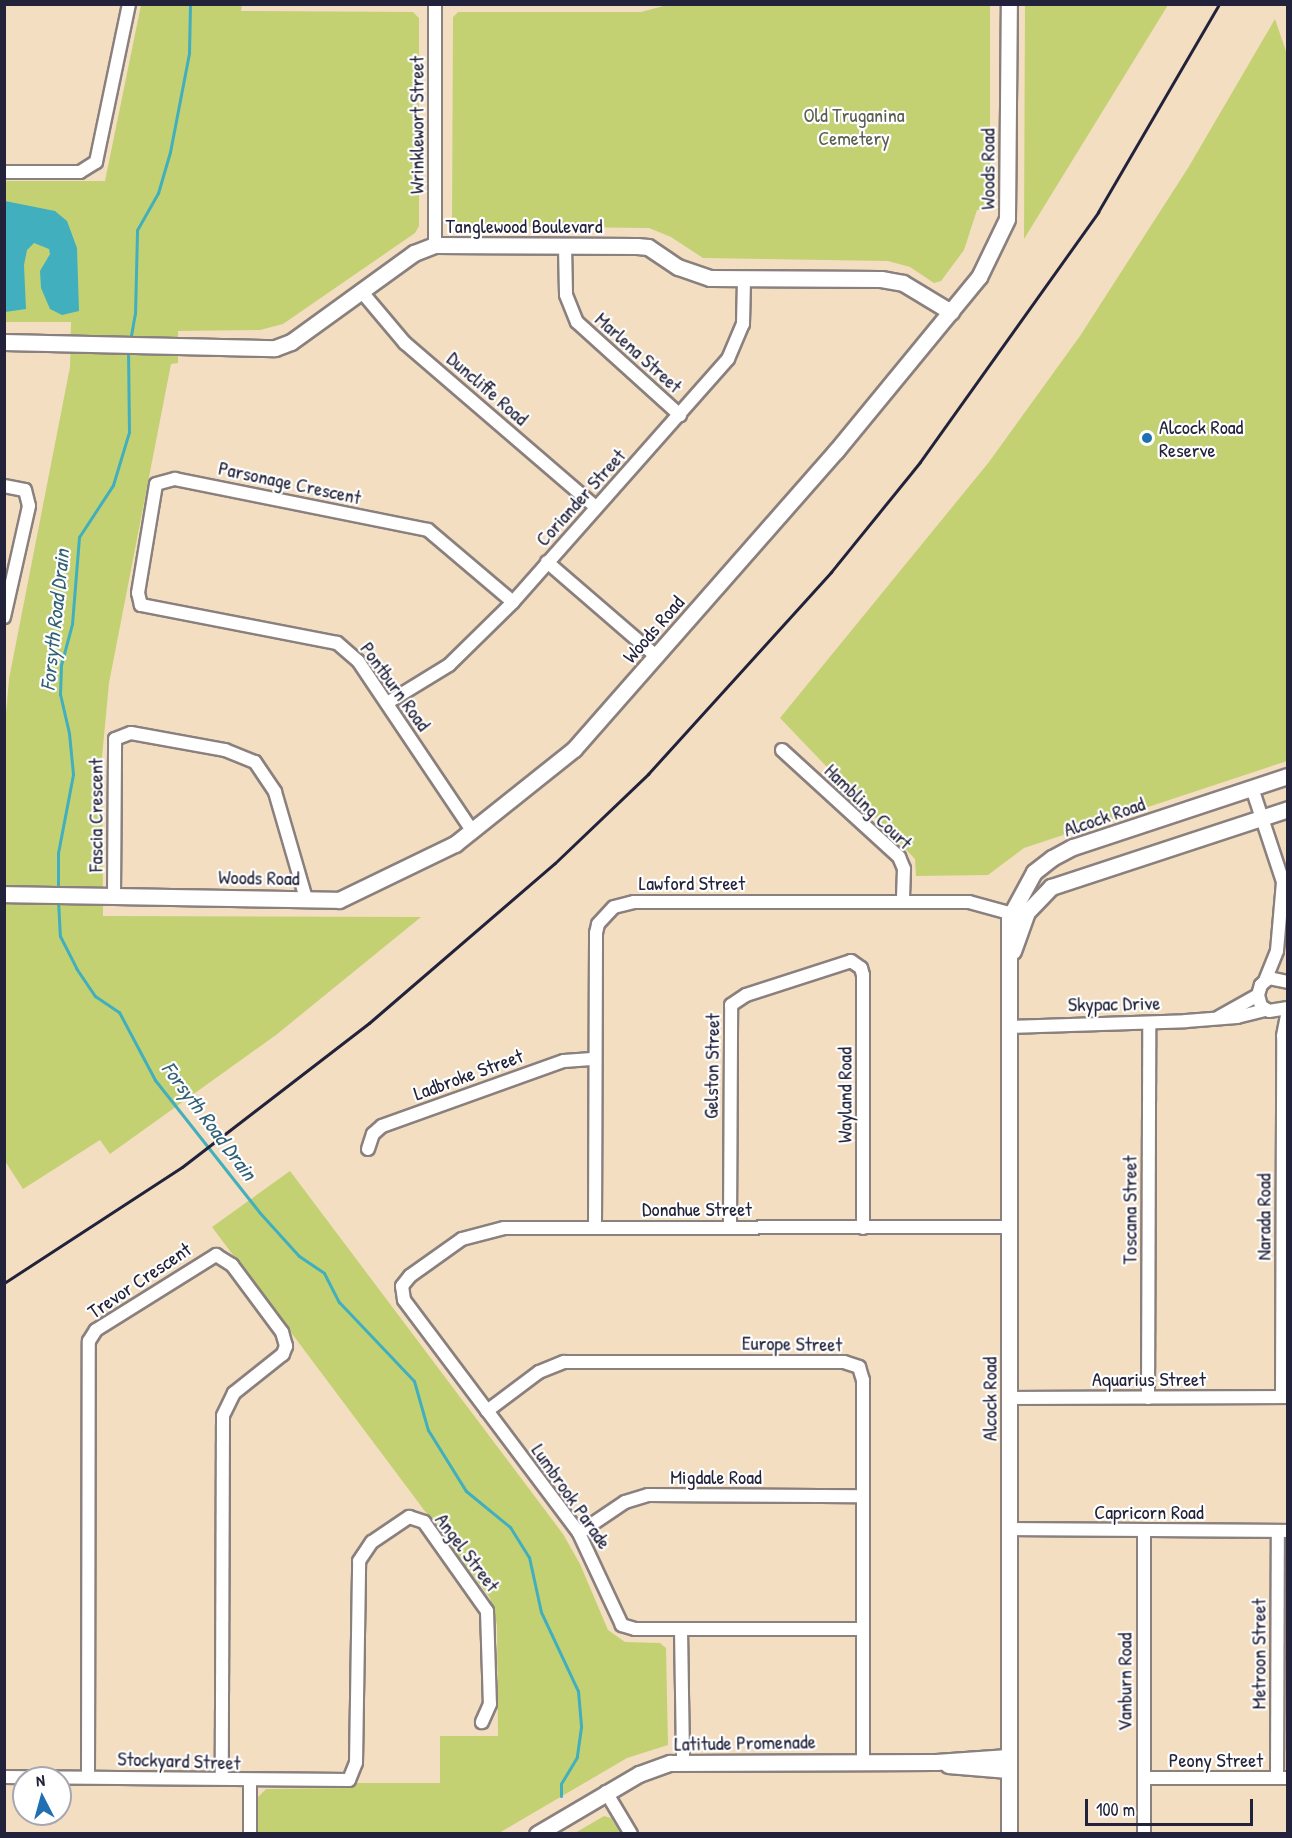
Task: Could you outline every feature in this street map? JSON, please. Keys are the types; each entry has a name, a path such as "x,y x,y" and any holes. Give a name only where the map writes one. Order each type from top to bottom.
{"street":[{"path":"4,172 80,172 96,162 129,4"},
{"name":"Wrinklewort Street","path":"435,4 435,245"},
{"name":"Woods Road","path":"4,894 339,900 473,832 574,749 657,657 979,278 1008,219 1009,4"},
{"name":"Tanglewood Boulevard","path":"4,342 68,342 237,350 283,346 414,253 435,245 648,248 697,275 744,279 881,279 903,283 951,312"},
{"name":"Marlena Street","path":"565,246 566,295 577,322 680,415"},
{"name":"Coriander Street","path":"387,703 449,665 513,602 680,415 738,343 743,324 744,279"},
{"name":"Duncliffe Road","path":"361,291 405,343 596,507"},
{"name":"Parsonage Crescent","path":"141,605 138,593 156,484 175,479 428,530 513,602"},
{"path":"4,486 25,490 29,506 4,616"},
{"path":"548,562 657,657"},
{"name":"Pontburn Road","path":"141,605 337,643 358,661 473,832"},
{"name":"Fascia Crescent","path":"112,895 115,739 131,733 225,750 255,762 275,792 306,899"},
{"name":"Hambling Court","path":"782,750 899,856 903,865 903,902"},
{"name":"Alcock Road","path":"1009,1833 1010,965 1008,930 1018,915 1034,872 1052,858 1287,776"},
{"path":"1252,788 1283,882 1277,951 1258,995"},
{"path":"1018,915 1060,883 1287,809"},
{"name":"Lawford Street","path":"595,1227 596,928 621,903 977,903 1018,915"},
{"path":"1265,981 1287,981 1277,951"},
{"name":"Gelston Street","path":"730,1227 731,1005 739,998 842,961 857,964"},
{"name":"Wayland Road","path":"857,964 863,979 863,1228"},
{"name":"Skypac Drive","path":"1218,1017 1258,995"},
{"name":"Narada Road","path":"1258,995 1283,1036"},
{"name":"Skypac Drive","path":"1009,1027 1149,1023 1287,1009"},
{"name":"Narada Road","path":"1285,1397 1283,1036 1287,1009"},
{"name":"Toscana Street","path":"1148,1398 1149,1023"},
{"name":"Ladbroke Street","path":"368,1149 373,1134 382,1126 564,1061 596,1059"},
{"name":"Donahue Street","path":"402,1286 454,1244 482,1231 514,1227 1010,1227"},
{"name":"Trevor Crescent","path":"88,1777 89,1341 96,1330 216,1255 232,1265 282,1332 286,1346 283,1354 234,1393 223,1416 222,1778"},
{"name":"Lumbrook Parade","path":"402,1286 404,1300 579,1533 622,1625 631,1629 864,1629"},
{"name":"Europe Street","path":"488,1412 539,1372 564,1362 852,1363 859,1367 863,1380 863,1762"},
{"name":"Aquarius Street","path":"1010,1398 1285,1397"},
{"name":"Migdale Road","path":"579,1533 625,1502 648,1495 863,1496"},
{"name":"Angel Street","path":"352,1778 356,1763 357,1569 372,1542 405,1518 424,1522 487,1611 490,1704 482,1722"},
{"name":"Capricorn Road","path":"1010,1529 1283,1531"},
{"name":"Vanburn Road","path":"1144,1531 1144,1833"},
{"name":"Metroon Street","path":"1282,1778 1283,1531"},
{"path":"681,1629 682,1762"},
{"name":"Latitude Promenade","path":"537,1833 650,1769 682,1762 936,1762 971,1770 1008,1764"},
{"name":"Stockyard Street","path":"4,1777 222,1778 250,1781 337,1782 352,1778"},
{"name":"Peony Street","path":"1144,1778 1282,1778"},
{"path":"250,1781 250,1833"},
{"path":"606,1792 630,1833"}],"green space":[{"name":"Old Truganina Cemetery","path":"671,4 990,5 990,210 977,210 964,250 941,281 934,283 910,267 888,261 703,258 671,237 649,228 458,226 452,221 453,17 458,12 641,12"},
{"path":"141,5 242,5 241,11 413,12 419,18 419,226 415,233 283,324 260,330 178,331 178,363 171,364 109,683 102,757 103,916 421,917 276,1035 110,1154 100,1140 23,1189 5,1161 5,725 9,679 70,367 71,322 5,322 5,181 105,181"},
{"path":"1025,5 1168,5 1024,239"},
{"name":"Alcock Road Reserve","path":"1275,19 1288,57 1287,761 1024,848 988,875 916,876 915,859 780,718 989,462 1080,336 1188,168"},
{"path":"290,1171 563,1534 580,1564 608,1630 625,1642 660,1643 666,1648 668,1745 627,1758 499,1833 256,1833 257,1798 266,1789 345,1788 358,1783 440,1783 440,1736 498,1736 497,1625 490,1598 212,1227"},
{"path":"604,1816 611,1818 620,1833 575,1833"}],"water":[{"path":"5,201 55,211 67,221 77,248 79,311 62,315 50,309 41,288 40,271 50,254 49,249 34,243 27,250 24,265 26,309 5,312"}],"waterway":[{"name":"Forsyth Road Drain","path":"130,341 135,314 137,230 158,193 170,152 189,53 190,4"},
{"name":"Forsyth Road Drain","path":"58,891 58,853 73,774 69,733 60,694 61,665 72,624 79,537 113,485 129,432 128,350"},
{"name":"Forsyth Road Drain","path":"58,900 60,936 76,968 95,996 119,1012 155,1080 260,1213 299,1256 324,1273 339,1302 414,1381 428,1430 466,1491 510,1527 529,1557 541,1612 578,1691 581,1727 577,1757 561,1784 561,1796"}],"railway":[{"path":"4,1283 182,1167 369,1023 555,863 648,774 831,572 920,462 1098,212 1219,4"}],"place":[{"name":"Alcock Road Reserve","path":"1147,438"}]}
